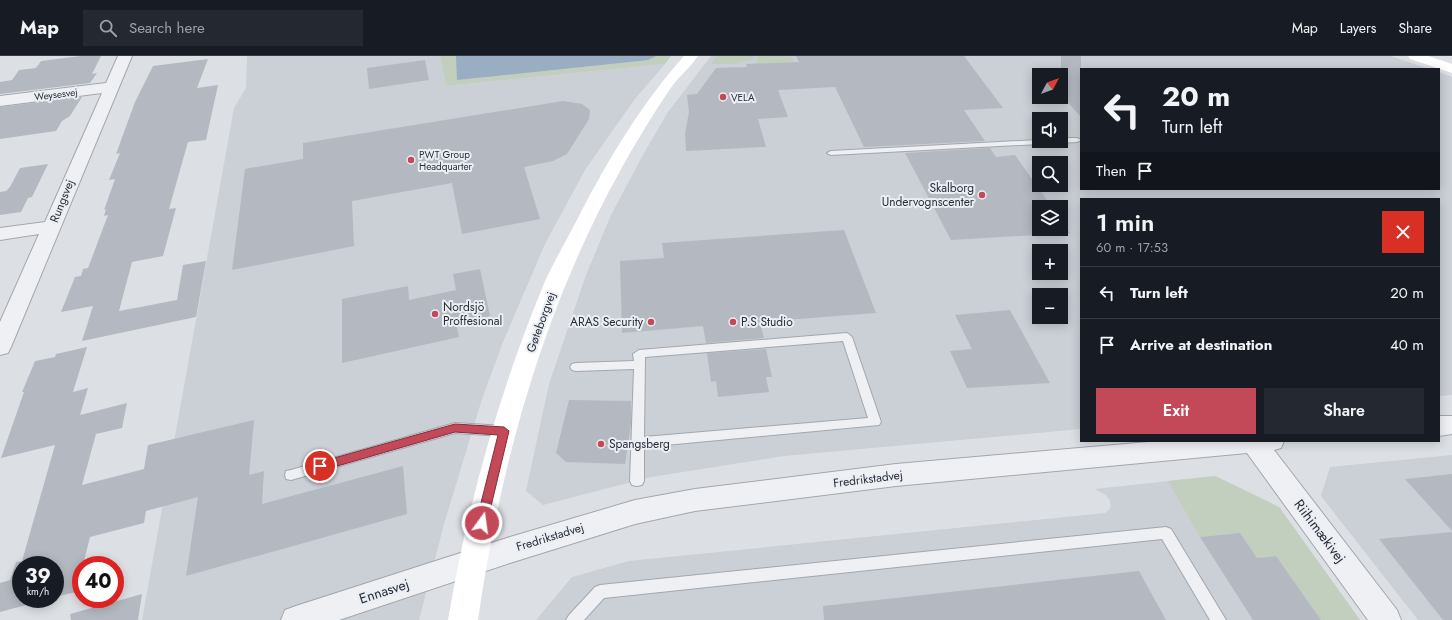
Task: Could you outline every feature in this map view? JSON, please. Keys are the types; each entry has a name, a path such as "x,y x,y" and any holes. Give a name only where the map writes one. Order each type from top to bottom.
{"street":[{"name":"Rungsvej","path":"0,347 125,56"},
{"name":"Gøteborgvej","path":"463,620 472,562 504,431 554,285 600,191 665,86 691,56"},
{"path":"1415,56 1452,69"},
{"path":"1435,56 1452,62"},
{"name":"Weysesvej","path":"0,101 111,88"},
{"path":"0,234 52,226"},
{"path":"1440,426 1452,425"},
{"name":"Fredrikstadvej","path":"472,562 635,512 695,500 893,475 1263,442"},
{"name":"Riihimækivej","path":"1263,442 1386,620"},
{"name":"Ennasvej","path":"296,620 472,562"}],"lane":[{"path":"831,153 1077,140"},
{"path":"637,481 639,354 847,337 875,422 638,443"},
{"path":"576,368 640,365"},
{"path":"290,475 455,428 504,431"},
{"path":"574,620 600,592 1166,533 1218,620"}],"shaded area":[{"path":"247,56 440,56 446,86 665,64 634,100 585,170 545,244 503,342 482,399 444,524 419,620 142,620 234,108 246,88"},
{"path":"711,56 1391,56 1426,68 1080,68 1080,190 1440,190 1440,72 1452,77 1452,395 1440,396 1440,198 1080,198 1080,429 784,456 651,477 543,505 526,491 549,384 586,275 611,215 668,112"},
{"path":"1452,455 1452,620 1418,620 1321,496 1330,467"},
{"path":"1215,476 1279,507 1360,620 536,620 572,577 629,561 1105,513 1111,506 1110,501 1106,495 1095,489"}],"green space":[{"path":"440,56 671,56 665,64 446,86"},
{"path":"717,56 754,56 751,60 741,61 736,64 711,64"},
{"path":"758,56 791,56 794,62 758,64"},
{"path":"1215,476 1279,507 1360,620 1321,620 1276,556 1257,558 1240,533 1200,537 1168,481"}],"water":[{"path":"456,56 656,56 648,60 457,80"}],"building":[{"path":"81,56 101,56 92,74 97,73 90,83 0,94 0,82 12,80 19,70 36,68 41,61"},
{"path":"796,56 964,56 1003,108 964,110 985,141 864,147 835,87 778,90 788,117 758,119 766,147 686,151 685,134 689,112 687,95 697,94 716,68 747,67 746,64 799,62"},
{"path":"1061,56 1081,56 1080,116 1068,103 1068,68 1061,68"},
{"path":"208,59 197,88 218,85 206,140 188,142 169,209 176,208 163,256 132,262 119,311 177,300 183,265 206,261 196,317 82,341 93,306 61,312 75,277 81,276 83,269 88,268 108,215 104,216 106,209 104,210 115,179 109,180 120,153 116,154 135,102 153,66"},
{"path":"425,60 429,80 369,89 367,68"},
{"path":"82,97 70,116 62,121 56,131 0,139 0,107"},
{"path":"563,101 582,104 590,110 589,119 567,154 553,161 524,167 540,219 462,234 452,183 352,201 354,246 232,270 245,169 303,159 303,143"},
{"path":"990,148 996,157 1015,155 1032,179 1032,192 1041,192 1047,200 1032,200 1032,235 951,240 905,153"},
{"path":"48,164 32,197 28,198 21,212 0,215 0,192 6,191 10,187 20,168"},
{"path":"844,230 876,313 760,322 764,338 706,343 703,326 622,333 620,261 664,258 662,243"},
{"path":"480,269 490,316 456,323 459,337 342,363 342,299 408,286 409,300 456,290 453,274"},
{"path":"1010,310 1050,383 967,388 950,351 972,349 955,315"},
{"path":"87,347 73,392 88,388 80,415 127,403 122,428 96,434 82,485 144,469 148,445 254,420 249,475 264,471 262,504 403,466 407,514 186,576 198,497 146,511 144,523 90,537 85,556 72,556 72,593 64,595 64,556 23,556 55,445 1,458 24,392 22,392 35,361 55,357 56,354"},
{"path":"766,349 772,377 766,377 769,392 718,397 716,381 711,382 707,353"},
{"path":"569,400 631,401 631,424 625,464 566,462 556,453"},
{"path":"1452,474 1452,531 1405,479"},
{"path":"1452,532 1452,620 1443,620 1379,539"},
{"path":"1240,533 1257,558 1276,556 1321,620 1253,620 1200,537"},
{"path":"1139,571 1166,620 824,620 823,606"},
{"path":"12,574 12,608 15,608 0,612 0,583 10,580"},
{"path":"142,594 138,620 71,620 70,614 92,608 124,608 124,599"}],"place":[{"name":"VELA","path":"723,97"},
{"name":"PWT Group Headquarter","path":"411,160"},
{"name":"Skalborg Undervognscenter","path":"982,195"},
{"name":"Nordsjö Proffesional","path":"435,314"},
{"name":"ARAS Security","path":"651,322"},
{"name":"P.S Studio","path":"733,322"},
{"name":"Spangsberg","path":"601,444"}],"route":[{"path":"320,466 455,428 504,431 482,523"}]}
